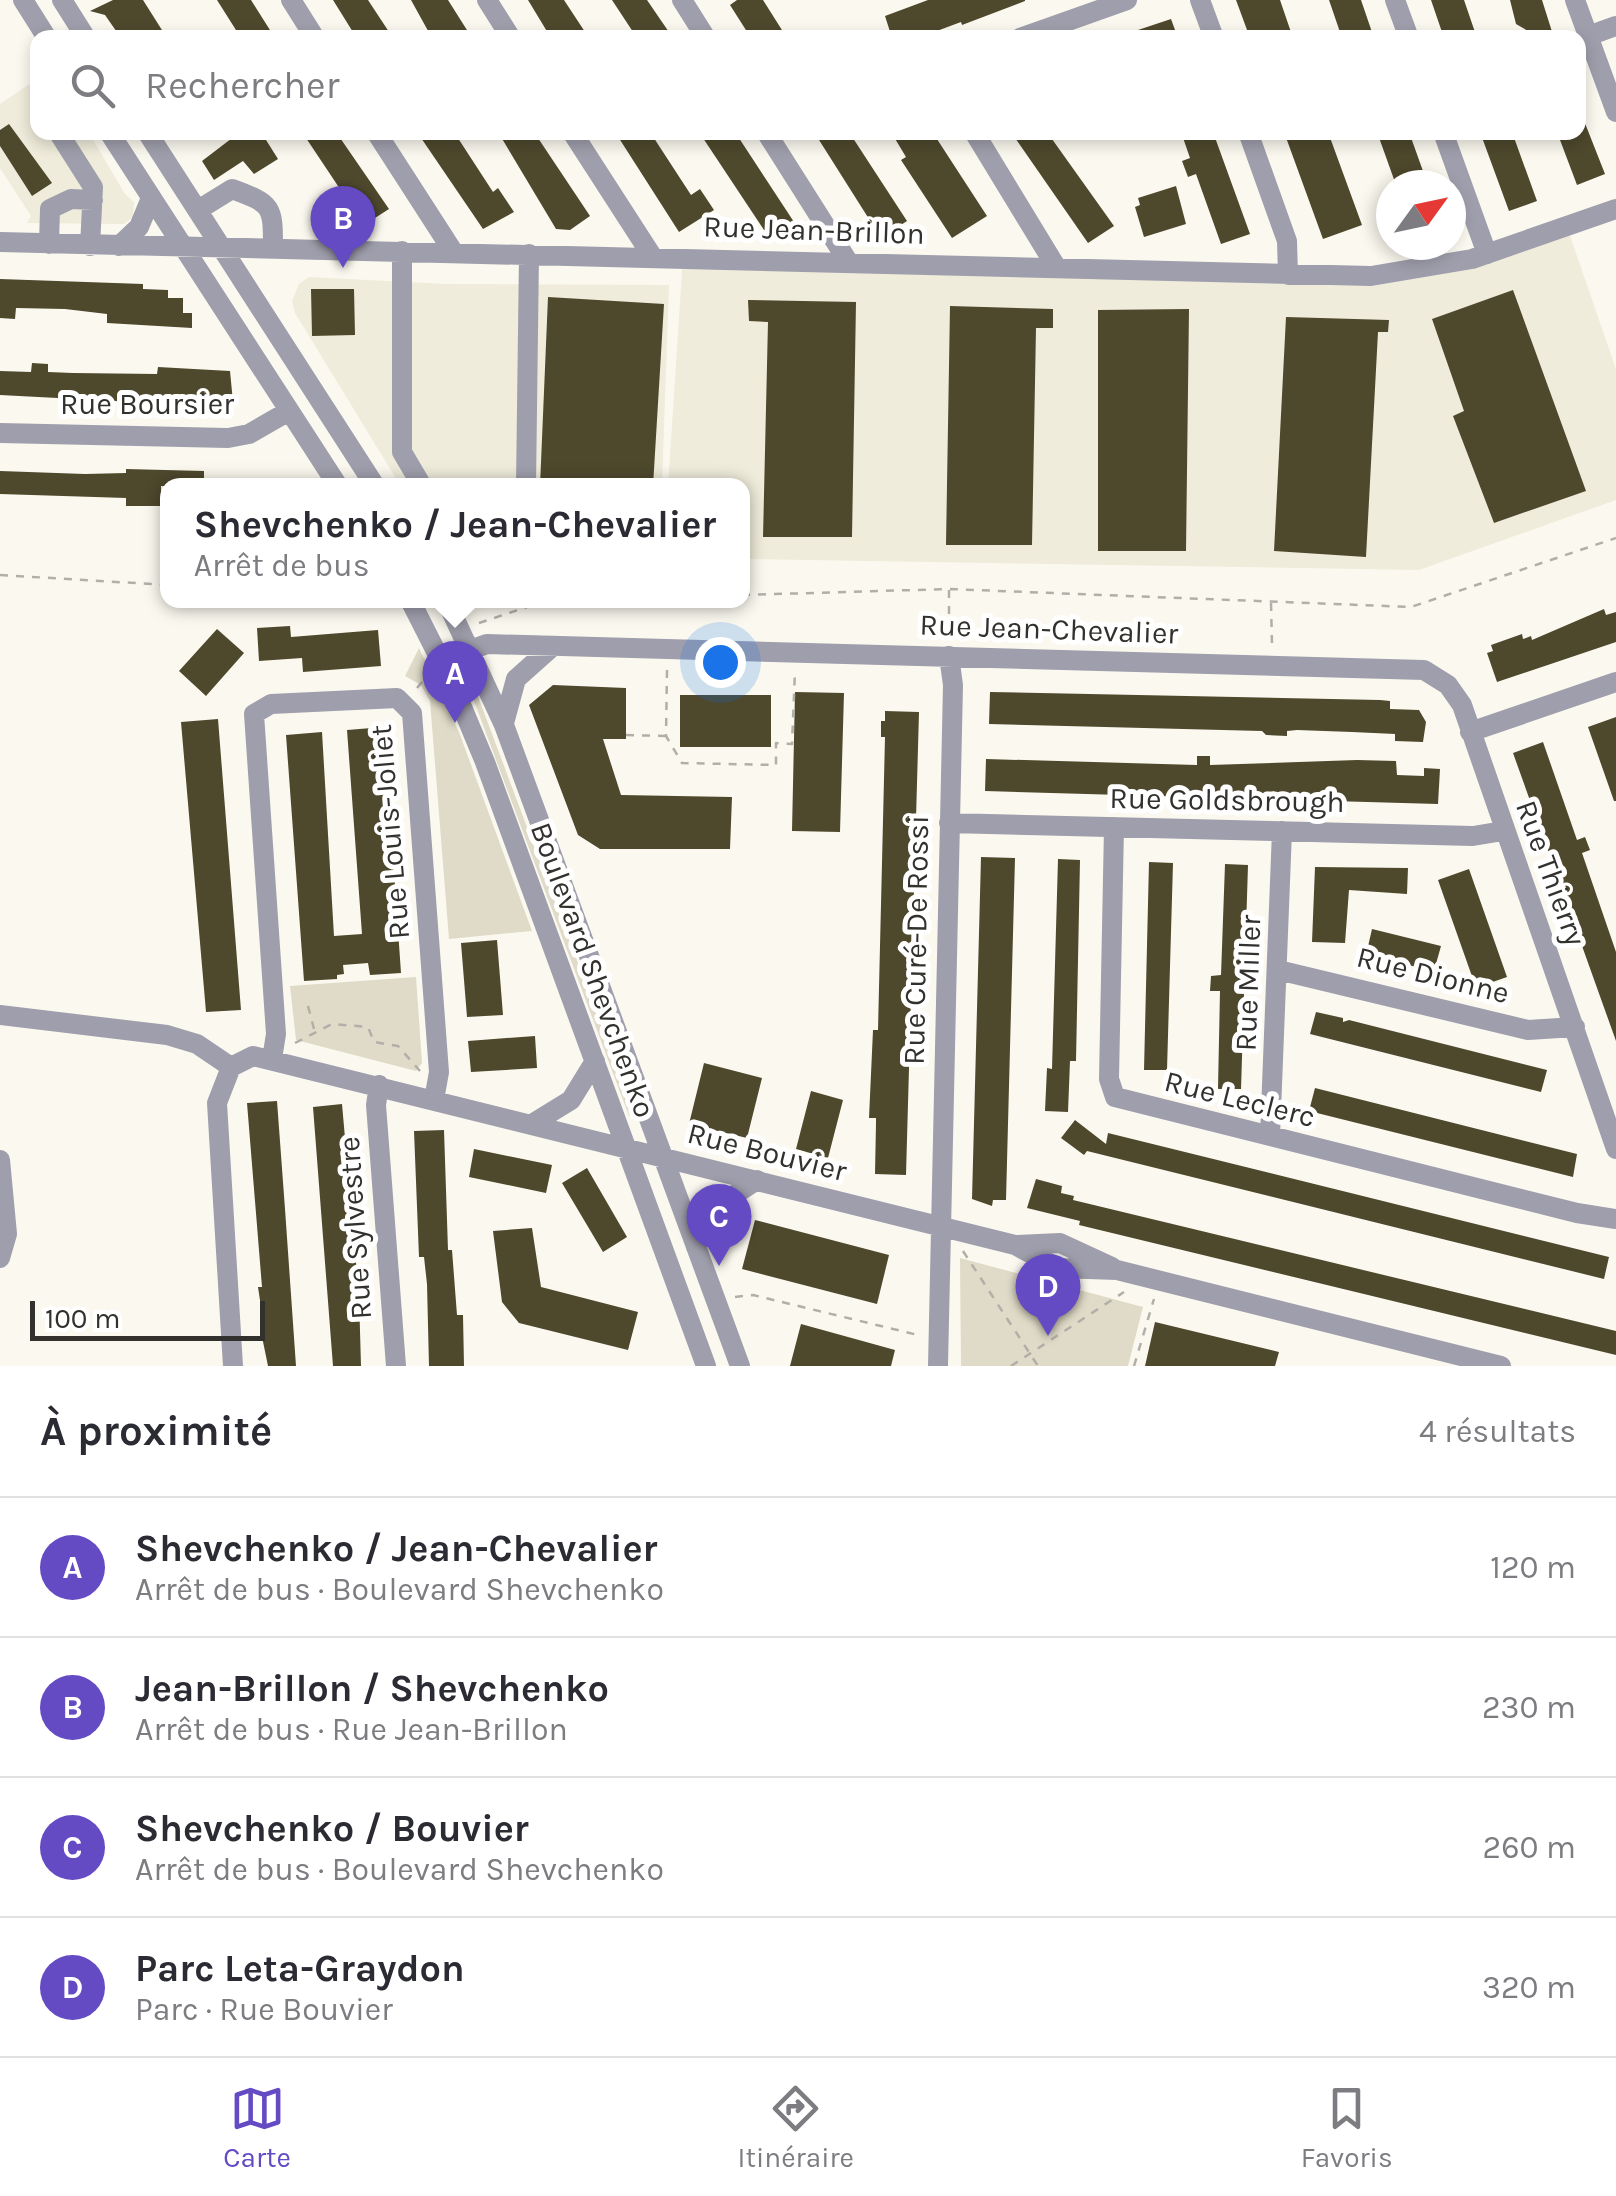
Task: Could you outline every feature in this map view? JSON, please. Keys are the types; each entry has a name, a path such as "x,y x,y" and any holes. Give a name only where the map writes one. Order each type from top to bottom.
{"street":[{"path":"23,0 42,30"},
{"path":"62,0 81,30"},
{"path":"290,0 310,30"},
{"path":"487,0 506,30"},
{"path":"682,0 701,30"},
{"path":"1043,30 1127,0"},
{"path":"1200,0 1211,30"},
{"path":"1395,0 1405,30"},
{"path":"1574,0 1586,30"},
{"path":"1588,36 1616,26"},
{"path":"1586,31 1616,112"},
{"path":"63,140 94,187 90,246"},
{"path":"114,140 333,478"},
{"path":"152,140 371,478"},
{"path":"381,140 454,252"},
{"path":"577,140 652,256"},
{"path":"771,140 849,263"},
{"path":"979,140 1055,266"},
{"path":"1251,140 1287,241 1288,275"},
{"path":"1446,140 1487,254"},
{"path":"198,210 232,189 262,200 272,214 272,249"},
{"path":"119,246 139,228 151,198"},
{"path":"49,244 50,208 72,199 93,200"},
{"name":"Rue Jean-Brillon","path":"0,242 1055,266 1288,275 1404,273 1487,254 1616,209"},
{"path":"402,251 402,452 417,478"},
{"path":"526,478 529,254"},
{"name":"Rue Boursier","path":"0,433 228,438 249,434 289,411"},
{"name":"Boulevard Shevchenko","path":"414,608 442,660 485,762 706,1366"},
{"name":"Boulevard Shevchenko","path":"450,608 504,726 740,1366"},
{"path":"504,726 516,679 553,646"},
{"name":"Rue Jean-Chevalier","path":"442,660 470,647 553,646 1424,670 1454,692 1470,732"},
{"name":"Rue Curé-De Rossi","path":"938,1366 952,686 949,656"},
{"path":"1470,732 1616,682"},
{"name":"Rue Louis-Joliet","path":"272,1059 276,1034 253,716 271,704 397,698 412,713 439,1072 434,1100"},
{"name":"Rue Thierry","path":"1470,732 1616,1148"},
{"name":"Rue Goldsbrough","path":"949,823 1473,836 1503,831"},
{"name":"Rue Leclerc","path":"1114,827 1110,1090 1124,1101 1578,1213 1616,1219"},
{"name":"Rue Miller","path":"1270,1136 1282,831"},
{"name":"Rue Dionne","path":"1278,970 1528,1030 1575,1027"},
{"path":"0,1015 168,1035 197,1044 232,1066"},
{"path":"233,1366 216,1112 220,1086 232,1066 246,1057 272,1059"},
{"name":"Rue Bouvier","path":"272,1059 1015,1245 1058,1268 1117,1270 1501,1366"},
{"path":"532,1124 572,1100 595,1060"},
{"name":"Rue Sylvestre","path":"378,1085 376,1105 396,1366"},
{"path":"0,1160 7,1234 0,1258"},
{"path":"696,1247 716,1207 757,1180"}],"path":[{"path":"750,595 948,589 1411,608 1616,538"},
{"path":"0,575 160,585"},
{"path":"948,589 949,656"},
{"path":"1271,602 1272,666"},
{"path":"479,623 524,608"},
{"path":"668,663 666,736 682,763 776,765 776,743 792,744 795,666"},
{"path":"418,688 423,679"},
{"path":"626,735 666,736"},
{"path":"308,1006 314,1030"},
{"path":"295,1043 332,1024 368,1027 377,1044 398,1046 420,1071"},
{"path":"963,1251 1038,1366"},
{"path":"1011,1366 1126,1291"},
{"path":"730,1299 753,1295 923,1336"},
{"path":"1134,1366 1155,1298"}],"shaded area":[{"path":"30,84 30,140 93,140 125,194 134,202 133,217 124,224 27,223 31,216 0,168 0,104"},
{"path":"1567,227 1616,369 1616,500 1419,570 750,559 750,478 669,478 683,256 1371,276 1435,260 1466,260 1466,252"},
{"path":"309,277 445,284 669,285 662,478 396,478 295,313 292,301 299,284"},
{"path":"419,648 459,732 532,931 449,939 430,701 421,685 405,676"},
{"path":"473,683 634,1113 629,1116 468,685"},
{"path":"416,977 422,1063 416,1071 296,1040 290,986"},
{"path":"960,1258 1143,1307 1128,1366 961,1366"}],"building":[{"path":"113,0 143,0 162,30 115,30 105,15 90,11"},
{"path":"217,0 251,0 270,30 236,30"},
{"path":"333,0 368,0 388,30 352,30"},
{"path":"411,0 448,0 467,30 428,30"},
{"path":"528,0 564,0 584,30 546,30"},
{"path":"612,0 647,0 668,30 632,30"},
{"path":"737,0 763,0 782,30 746,30 730,5"},
{"path":"928,0 1025,0 940,30 889,30 885,16"},
{"path":"1236,0 1280,0 1290,30 1247,30"},
{"path":"1329,0 1361,0 1371,30 1339,30"},
{"path":"1431,0 1464,0 1474,30 1441,30"},
{"path":"1510,0 1542,0 1551,30 1526,30 1516,24"},
{"path":"1171,19 1175,30 1138,30"},
{"path":"9,124 52,183 32,196 0,146 0,130"},
{"path":"1586,126 1605,174 1577,185 1560,140 1586,140"},
{"path":"230,140 266,140 278,159 254,174 243,161 214,180 202,161"},
{"path":"307,140 342,140 389,209 364,225"},
{"path":"422,140 459,140 493,192 498,188 514,212 483,229"},
{"path":"503,140 539,140 590,216 570,230 556,229"},
{"path":"620,140 655,140 691,195 700,189 714,210 679,232"},
{"path":"704,140 740,140 794,222 776,234 766,233"},
{"path":"819,140 854,140 907,221 881,238"},
{"path":"896,140 938,140 987,216 952,238 901,160 906,157"},
{"path":"1017,140 1053,140 1114,226 1088,243"},
{"path":"1184,140 1216,140 1250,234 1221,244 1196,174 1188,177 1182,161 1190,158"},
{"path":"1287,140 1331,140 1362,225 1323,239"},
{"path":"1380,140 1412,140 1423,170 1391,170"},
{"path":"1483,140 1515,140 1537,201 1509,211"},
{"path":"1176,186 1186,224 1144,237 1135,207 1140,205 1138,198"},
{"path":"0,279 143,284 143,289 168,290 168,298 183,298 183,313 192,313 192,328 107,323 107,314 65,309 16,308 15,319 0,318"},
{"path":"311,289 354,289 355,335 312,336"},
{"path":"1513,290 1586,491 1494,523 1453,416 1464,411 1432,319"},
{"path":"548,297 664,304 653,478 540,478"},
{"path":"748,300 856,302 852,537 763,537 768,322 749,321"},
{"path":"950,306 1053,309 1053,328 1036,328 1032,545 946,545"},
{"path":"1189,309 1186,551 1098,551 1098,310"},
{"path":"1286,317 1389,320 1388,332 1378,332 1366,557 1274,551"},
{"path":"32,363 48,364 48,372 157,374 158,367 230,371 233,402 192,405 0,395 0,371 31,372"},
{"path":"126,469 204,471 204,478 160,478 160,506 126,506 126,498 0,494 0,471 126,473"},
{"path":"1604,609 1606,615 1616,612 1616,642 1497,682 1487,653 1493,651 1491,645 1522,634 1523,639 1531,636 1532,640"},
{"path":"290,626 291,637 378,630 381,666 303,672 302,658 259,661 257,628"},
{"path":"217,629 244,653 206,696 179,671"},
{"path":"553,685 626,688 626,739 603,739 621,795 732,797 730,849 600,849 578,835 529,705"},
{"path":"795,692 844,693 840,832 792,831"},
{"path":"990,692 1380,700 1390,701 1390,709 1419,710 1426,722 1423,742 1395,741 1395,734 1352,732 1297,730 1287,731 1287,736 1266,735 1262,731 989,724"},
{"path":"680,695 771,695 771,747 680,747"},
{"path":"885,711 919,712 906,1175 875,1174 876,1118 869,1118 873,1030 878,1030 885,737 881,737 881,721 885,721"},
{"path":"1616,717 1616,801 1614,801 1588,727"},
{"path":"218,719 241,1010 206,1012 181,722"},
{"path":"384,727 401,973 370,975 368,963 343,965 344,974 337,975 337,979 304,981 286,735 322,732 334,936 362,934 347,730"},
{"path":"1543,742 1577,840 1585,837 1590,850 1582,853 1616,952 1616,1041 1513,753"},
{"path":"1197,756 1210,756 1210,765 1357,760 1396,761 1397,775 1424,776 1424,768 1440,769 1438,804 985,791 986,759 1197,765"},
{"path":"981,857 1015,858 1006,1200 993,1200 992,1206 972,1199"},
{"path":"1058,859 1080,860 1076,1061 1070,1061 1068,1112 1045,1111 1047,1068 1052,1069"},
{"path":"1149,862 1173,863 1167,1070 1144,1070"},
{"path":"1225,864 1248,865 1241,1089 1218,1089 1220,991 1210,991 1211,976 1221,975"},
{"path":"1315,867 1408,868 1407,894 1349,890 1345,943 1312,942"},
{"path":"1469,869 1507,977 1487,984 1485,978 1474,982 1438,880"},
{"path":"1372,929 1441,946 1434,971 1366,955"},
{"path":"497,940 503,1015 467,1017 461,943"},
{"path":"1316,1012 1343,1018 1343,1022 1349,1020 1547,1070 1541,1092 1310,1034"},
{"path":"535,1036 537,1068 471,1072 468,1041"},
{"path":"704,1063 762,1078 747,1138 689,1124"},
{"path":"1315,1088 1577,1154 1573,1177 1309,1111"},
{"path":"811,1091 843,1100 828,1158 796,1149"},
{"path":"277,1101 296,1366 268,1366 260,1327 264,1327 258,1287 262,1287 247,1103"},
{"path":"342,1104 359,1296 361,1366 333,1366 313,1107"},
{"path":"1075,1120 1106,1144 1108,1133 1609,1257 1604,1279 1087,1151 1084,1155 1061,1138"},
{"path":"444,1130 448,1250 452,1250 457,1315 463,1315 464,1366 429,1366 427,1284 424,1257 419,1257 414,1131"},
{"path":"474,1149 552,1165 546,1193 469,1177"},
{"path":"587,1168 627,1237 603,1252 562,1183"},
{"path":"1036,1179 1062,1186 1061,1193 1074,1196 1073,1200 1616,1331 1616,1355 1079,1225 1080,1221 1027,1208"},
{"path":"755,1220 889,1255 877,1304 742,1269"},
{"path":"532,1228 541,1287 638,1312 628,1350 519,1323 502,1302 493,1231"},
{"path":"1155,1322 1279,1352 1275,1366 1145,1366"},
{"path":"801,1324 895,1350 891,1366 790,1366"}],"place":[{"name":"Jean-Brillon / Shevchenko","path":"343,268"},
{"name":"Shevchenko / Jean-Chevalier","path":"455,723"},
{"name":"Shevchenko / Bouvier","path":"719,1266"},
{"name":"Parc Leta-Graydon","path":"1048,1336"}]}
